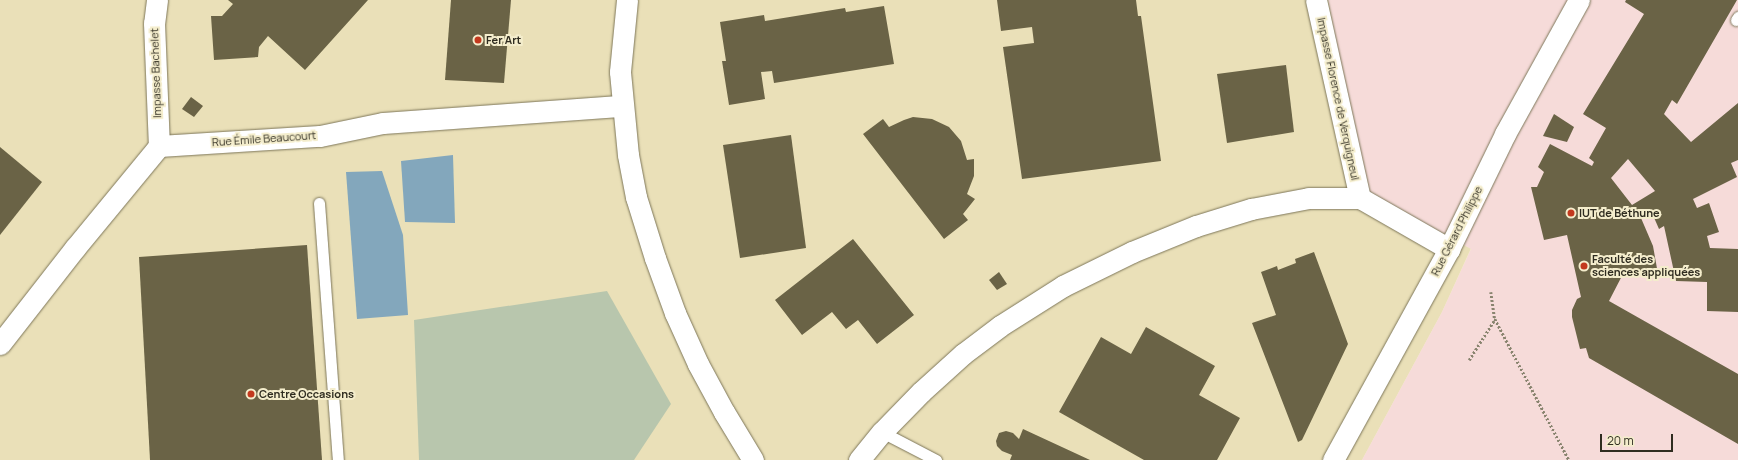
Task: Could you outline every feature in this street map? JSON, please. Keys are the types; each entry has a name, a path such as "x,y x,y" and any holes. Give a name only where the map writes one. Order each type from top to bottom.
{"street":[{"name":"Impasse Bachelet","path":"157,0 154,23 158,146"},
{"path":"627,0 620,72 622,106 628,155 636,197 655,258 675,313 724,412 753,460"},
{"name":"Impasse Florence de Verquigneul","path":"1316,0 1360,198"},
{"name":"Rue Gérard Philippe","path":"1333,460 1449,249 1505,134 1579,0"},
{"name":"Rue Émile Beaucourt","path":"158,146 320,136 383,124 622,106"},
{"path":"0,344 75,248 158,146"},
{"path":"859,460 882,432 921,392 963,354 1000,326 1041,299 1077,279 1132,252 1196,226 1251,209 1309,198 1360,198 1449,249"}],"lane":[{"path":"318,203 338,460"},
{"path":"882,432 936,460"}],"path":[{"path":"1491,292 1495,319 1569,460"},
{"path":"1469,360 1495,319"}],"shaded area":[{"path":"0,0 1328,0 1366,192 1471,248 1442,312 1362,460 0,460"},
{"name":"IUT de Béthune","path":"1328,0 1738,0 1738,460 1362,460 1442,312 1471,249 1366,192"}],"green space":[{"path":"607,291 671,404 634,460 419,460 414,320"}],"water":[{"path":"453,155 455,223 405,222 401,161"},
{"path":"382,171 403,235 408,315 357,319 346,172"}],"building":[{"path":"228,0 368,0 305,70 268,36 259,47 258,57 214,60 211,16 222,16 233,4"},
{"name":"Fer Art","path":"451,0 511,0 504,83 445,80"},
{"path":"997,0 1136,0 1138,16 1141,16 1161,161 1022,179 1003,47 1034,43 1032,27 1001,31"},
{"path":"1626,0 1737,0 1677,104 1672,100 1664,114 1691,142 1738,103 1738,160 1731,163 1737,177 1693,199 1697,208 1709,203 1719,232 1707,236 1710,248 1738,249 1738,312 1707,311 1707,282 1676,281 1664,226 1659,229 1652,213 1641,218 1653,246 1658,274 1635,276 1634,271 1624,272 1609,301 1738,374 1738,444 1589,358 1586,348 1580,349 1572,317 1572,310 1577,299 1581,297 1567,235 1544,240 1531,187 1537,187 1544,172 1538,167 1550,144 1592,166 1594,162 1589,158 1606,128 1583,114 1644,14 1625,2","holes":["1628,159 1655,191 1632,205 1611,178"]},
{"path":"884,6 894,64 774,83 772,71 761,72 765,99 729,105 722,61 726,61 720,22 764,15 765,21 845,8 846,12"},
{"path":"1286,65 1294,132 1227,143 1217,74"},
{"path":"191,97 203,106 194,117 182,109"},
{"path":"1554,114 1574,127 1567,142 1543,136"},
{"path":"913,117 932,119 949,127 961,141 967,160 974,159 974,176 967,194 975,199 963,214 968,220 944,239 863,134 883,119 889,127"},
{"path":"791,135 806,248 740,258 723,145"},
{"path":"0,147 42,182 0,235"},
{"path":"853,239 914,315 877,344 858,320 846,329 832,312 802,335 775,300"},
{"path":"307,245 322,460 150,460 139,257"},
{"path":"1314,252 1348,344 1302,440 1298,442 1252,323 1276,315 1261,272 1277,266 1278,270 1296,263 1295,259"},
{"path":"999,272 1007,284 997,290 989,280"},
{"path":"1146,327 1215,366 1199,395 1240,418 1217,460 1144,460 1059,412 1101,337 1131,354"},
{"path":"1023,429 1090,460 1010,460 1012,455 1002,451 997,446 996,441 999,433 1006,431 1013,433 1019,439"}],"place":[{"name":"Fer Art","path":"478,40"},
{"name":"IUT de Béthune","path":"1571,213"},
{"name":"Faculté des sciences appliquées","path":"1584,266"},
{"name":"Centre Occasions","path":"251,394"}]}
